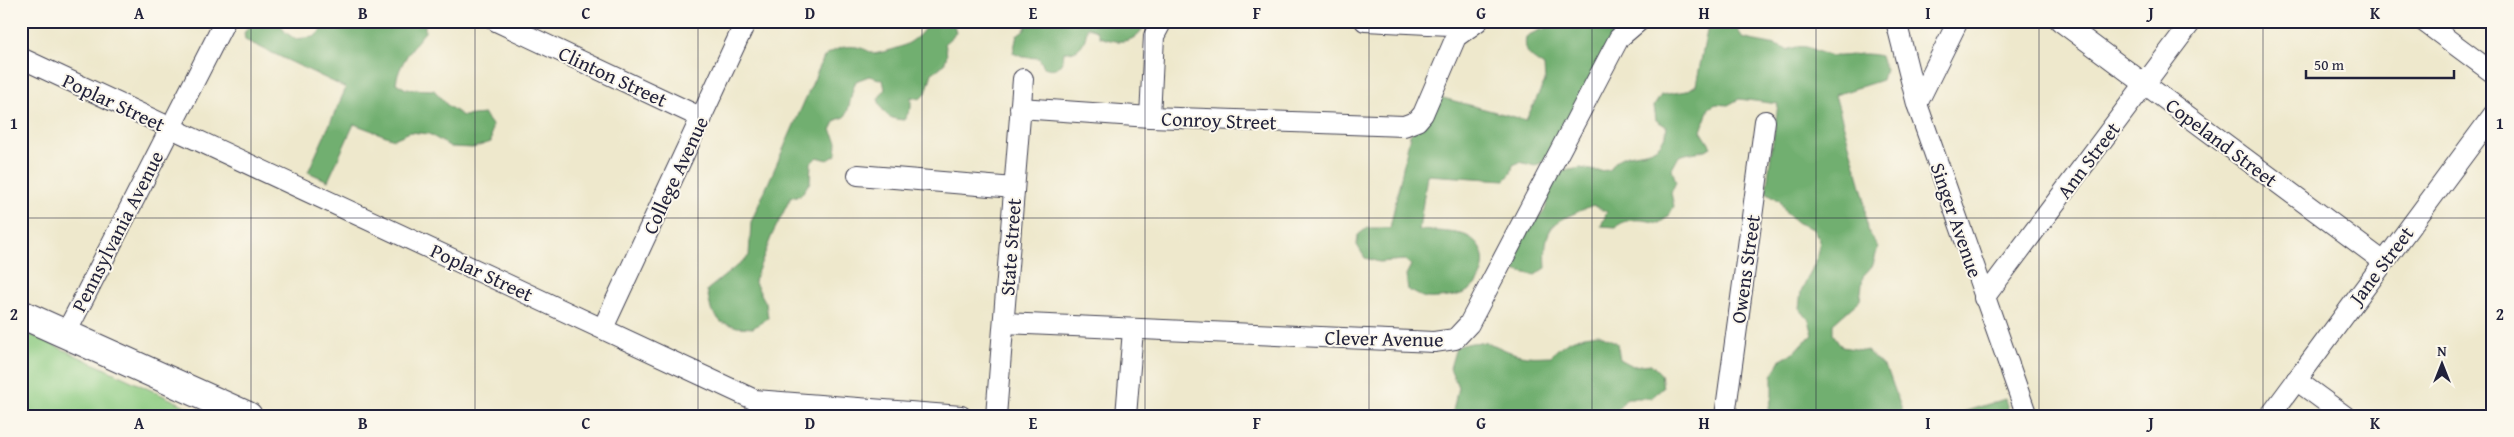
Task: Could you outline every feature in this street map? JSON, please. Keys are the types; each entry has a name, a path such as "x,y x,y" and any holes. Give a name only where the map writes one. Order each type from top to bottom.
{"street":[{"name":"Pennsylvania Avenue","path":"65,334 225,21"},
{"name":"Clinton Street","path":"496,21 702,118"},
{"name":"College Avenue","path":"603,328 746,21"},
{"path":"1150,117 1154,36 1162,21"},
{"path":"1365,21 1475,24"},
{"name":"Clever Avenue","path":"1004,323 1434,342 1455,339 1469,324 1619,38 1639,21"},
{"name":"Singer Avenue","path":"1896,21 1917,104 2027,416"},
{"path":"1917,104 1958,21"},
{"name":"Copeland Street","path":"2060,21 2384,262"},
{"name":"Ann Street","path":"1984,298 2192,21"},
{"path":"2423,21 2493,73"},
{"name":"Conroy Street","path":"1020,108 1150,117 1404,126 1417,121 1423,114 1456,37 1475,24"},
{"name":"Poplar Street","path":"21,58 755,400 961,416"},
{"name":"State Street","path":"996,416 1023,79"},
{"name":"Jane Street","path":"2270,416 2493,115"},
{"name":"Owens Street","path":"1724,416 1765,121"},
{"path":"858,175 1014,188"},
{"path":"21,314 248,416"},
{"path":"1126,416 1133,330"},
{"path":"2296,380 2345,416"}],"green space":[{"path":"248,21 283,21 281,25 285,32 295,39 314,37 330,22 425,21 425,32 403,63 396,83 406,89 434,90 448,106 463,116 484,114 492,125 491,142 473,148 451,147 429,134 410,132 394,139 354,124 328,181 308,172 346,88 245,40 244,33 249,26"},
{"path":"930,21 953,21 956,33 945,43 947,53 945,61 932,73 926,93 920,99 911,97 911,108 904,120 898,119 890,117 884,112 878,99 885,89 883,80 869,76 856,81 845,117 836,120 831,130 837,142 836,155 828,160 817,157 811,163 810,182 801,195 791,197 772,235 754,281 766,303 768,318 753,328 737,327 721,322 711,310 707,290 749,256 751,222 824,57 836,50 849,46 861,48 874,54 892,50 913,40"},
{"path":"1025,21 1142,21 1145,23 1137,35 1127,41 1114,41 1100,37 1097,31 1087,27 1084,42 1081,46 1074,51 1064,52 1061,64 1053,69 1044,67 1039,58 1022,57 1013,53 1017,35 1026,28"},
{"path":"1567,21 1635,21 1550,158 1535,166 1520,162 1513,165 1511,173 1505,180 1427,175 1419,230 1452,232 1469,237 1480,248 1484,262 1483,269 1480,277 1471,289 1456,296 1426,298 1408,290 1406,275 1411,265 1405,260 1379,262 1365,258 1357,245 1358,235 1367,228 1390,228 1410,135 1439,97 1526,120 1545,81 1544,66 1527,52 1526,37"},
{"path":"1709,21 1737,21 1735,26 1743,38 1776,45 1787,50 1795,47 1808,47 1833,56 1867,54 1881,56 1885,69 1882,80 1835,95 1864,197 1867,230 1878,247 1873,265 1863,276 1860,300 1833,324 1833,334 1842,347 1867,351 1888,371 1904,416 1767,416 1772,396 1772,376 1779,361 1795,352 1813,335 1809,320 1799,308 1801,291 1816,261 1820,240 1813,229 1798,223 1787,214 1780,201 1766,192 1778,104 1739,99 1728,105 1716,104 1709,108 1701,131 1711,147 1679,156 1672,169 1676,182 1671,193 1674,206 1668,217 1659,223 1631,220 1616,227 1601,226 1607,212 1593,205 1560,220 1549,232 1546,268 1535,275 1507,269 1527,224 1541,216 1544,212 1551,184 1558,172 1581,168 1596,171 1610,170 1617,160 1646,152 1659,145 1664,138 1667,127 1656,120 1654,106 1661,95 1687,91 1696,85"},
{"path":"21,330 207,416 21,416"},
{"path":"1599,334 1617,343 1620,359 1633,366 1651,364 1661,374 1663,388 1651,398 1627,398 1618,409 1618,416 1452,416 1458,387 1450,368 1456,347 1479,342 1494,345 1516,354 1551,356 1561,346 1572,340"},
{"path":"2005,399 2010,416 1950,416"}]}
